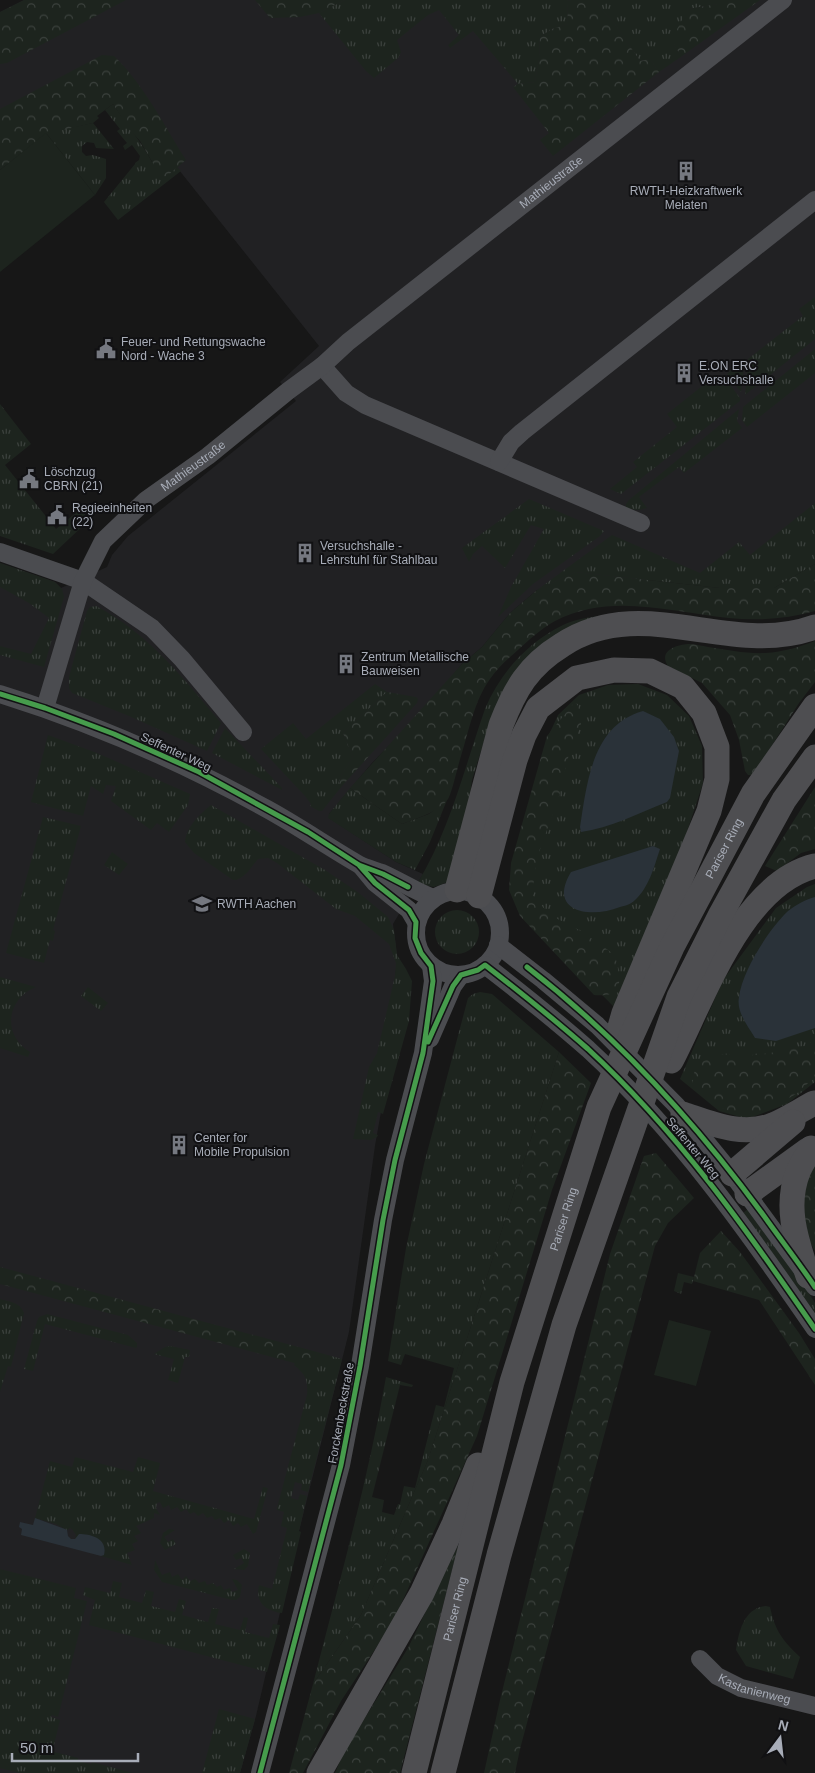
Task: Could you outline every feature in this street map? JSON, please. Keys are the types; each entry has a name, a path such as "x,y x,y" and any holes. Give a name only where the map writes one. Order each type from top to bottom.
{"highway":[{"path":"468,893 501,725 516,690 527,674 555,649 574,636 599,627 625,623 656,624 730,634 767,636 800,632 815,627"},
{"path":"468,893 524,735 538,708 577,678 614,670 650,671 683,687 704,713 717,747 717,779 709,811 624,1013 600,1107"},
{"name":"Pariser Ring","path":"414,1773 512,1382 600,1107 672,948 753,794 815,706"},
{"path":"443,1773 499,1554 564,1325 679,997 721,914 784,800 815,757"},
{"path":"629,1139 735,935 748,916 772,890 803,869 815,866"},
{"path":"675,1116 743,1130 774,1125 815,1103"},
{"path":"723,1181 815,1103"},
{"path":"738,1200 813,1146"},
{"path":"811,1282 792,1218 792,1193 798,1171 813,1146"},
{"path":"319,1773 422,1592 454,1524 512,1382"},
{"path":"461,1773 499,1554"}],"street":[{"name":"Mathieustraße","path":"83,580 103,541 134,510 208,456 322,366 348,342 784,0"},
{"path":"499,462 511,442 522,432 815,200"},
{"path":"322,366 346,393 365,405 641,522"},
{"path":"0,552 83,580 152,628 182,659 243,732"},
{"path":"45,708 83,580"},
{"name":"Seffenter Weg","path":"0,694 45,708 114,734 199,772 308,832 359,865 383,874 433,898"},
{"name":"Seffenter Weg","path":"359,865 375,883 409,910 416,922"},
{"path":"445,892 468,893 490,905 497,917 500,931 498,945 493,956 485,965 470,973 461,975 445,973 431,966 420,954 416,938 416,922 423,908 433,898 445,892"},
{"name":"Seffenter Weg","path":"498,945 597,1025 675,1116 738,1200 811,1282"},
{"name":"Seffenter Weg","path":"485,965 588,1050 675,1116 723,1181"},
{"name":"Forckenbeckstraße","path":"260,1773 342,1466 383,1220 395,1160 423,1053 432,981 431,966"},
{"name":"Forckenbeckstraße","path":"423,1053 453,986 461,975"},
{"name":"Seffenter Weg","path":"738,1200 815,1329"},
{"name":"Kastanienweg","path":"700,1659 717,1676 741,1688 815,1706"}],"shaded area":[{"name":"RWTH Aachen","path":"24,0 815,0 815,564 537,590 510,613 482,647 462,664 426,708 372,763 329,814 329,818 396,862 423,874 393,924 397,955 389,1066 375,1146 349,1332 299,1531 256,1716 240,1773 0,1773 0,563 55,582 61,588 107,567 112,555 128,536 296,401 280,382 319,346 105,77 0,135 0,12"},
{"path":"643,711 660,719 674,737 679,751 670,798 667,802 624,820 581,832 580,827 586,792 595,758 602,742 626,718"},
{"path":"653,846 660,849 653,870 644,890 633,902 608,911 596,912 585,912 575,909 568,904 564,896 565,885 571,872"},
{"path":"815,897 815,1028 776,1041 755,1038 743,1019 739,1008 739,997 745,975 765,939 788,911"},
{"path":"35,1518 67,1530 68,1536 71,1539 75,1539 79,1534 94,1536 104,1545 104,1555 101,1556 21,1535 20,1522 33,1525"}],"green space":[{"path":"24,0 126,0 7,63 0,64 0,12"},
{"path":"255,0 345,0 319,13 300,17 270,18"},
{"path":"345,0 571,0 567,1 568,24 552,29 540,37 535,82 518,84 473,31 450,48 448,45 459,35 439,10 428,15 397,40 401,52 398,58 374,78 366,71 319,13"},
{"path":"593,0 718,0 718,4 688,9 674,46 682,56 659,72 650,59 640,61 612,20"},
{"path":"593,0 612,20 640,61 650,59 659,72 553,156 540,140 549,133 513,87 518,84 535,82 540,37 552,29 568,24 567,1"},
{"path":"718,0 760,0 682,56 674,46 677,29 688,9 718,4"},
{"path":"102,55 114,56 125,67 153,106 186,160 167,176 161,177 140,141 130,130 113,104 97,116 99,118 93,123 46,134 0,170 0,109"},
{"path":"113,104 152,162 177,167 181,171 118,220 104,202 139,160 140,156 132,145 125,150 123,146 127,143 117,131 120,129 105,110"},
{"path":"93,123 114,149 96,148 94,143 87,142 82,146 82,152 86,156 93,155 106,159 106,178 95,195 46,133"},
{"path":"46,133 95,195 0,272 0,170"},
{"path":"815,297 815,339 745,395 748,359 803,316 799,309"},
{"path":"815,349 815,373 747,427 742,420 743,407"},
{"path":"745,358 741,392 727,374"},
{"path":"716,375 720,379 724,377 740,398 740,401 621,494 610,489 637,467 633,462 677,427 667,414"},
{"path":"0,404 31,444 5,465 56,529 83,507 87,522 53,554 0,536"},
{"path":"739,409 737,421 742,428 684,473 679,467 639,497 647,508 639,510 626,509 626,504 629,500"},
{"path":"529,499 604,531 600,536 533,584 498,617 511,587 544,529 531,525 505,568 482,546 473,554 469,562 462,548"},
{"path":"815,503 815,564 774,588 720,588 575,572 537,590 612,535 700,573 739,542 750,555"},
{"path":"0,563 55,582 62,589 64,597 44,667 0,655 0,646 31,654 49,618 29,603 0,587"},
{"path":"815,564 815,611 804,614 772,619 740,619 641,606 619,606 598,607 576,612 555,621 536,634 508,659 484,688 472,716 451,791 444,804 402,824 350,788 462,664 482,647 510,613 537,590 575,572 720,588 774,588"},
{"path":"96,606 115,617 149,643 179,674 221,723 207,751 72,693 69,688 69,677 87,611 90,607"},
{"path":"605,615 490,722 472,780 448,882 434,887 417,884 439,842 456,799 485,709 498,683 526,650 550,632 573,621"},
{"path":"815,641 815,682 799,703 753,775 748,775 745,771 739,740 730,715 702,683 668,666 665,661 665,656 674,647 688,644 744,652 766,653 779,652"},
{"path":"375,684 387,692 343,733 353,757 342,774 339,782 342,786 322,811 319,811 310,806 311,804 305,796 261,749 293,723 306,739"},
{"path":"638,684 667,695 689,716 702,746 703,783 683,844 615,1008 517,909 548,737 558,715 579,695 608,685"},
{"path":"387,692 416,697 418,699 417,703 342,786 339,782 342,774 353,757 343,733"},
{"path":"574,703 578,704 581,724 569,754 559,796 537,858 532,895 550,915 581,931 615,955 619,985 612,993 605,995 594,995 520,916 509,890 511,863 547,736"},
{"path":"225,728 282,788 282,790 212,753"},
{"path":"48,735 97,753 190,794 188,805 169,832 157,823 151,830 111,801 116,786 106,785 103,794 91,786 83,816 31,802"},
{"path":"815,787 815,849 801,853 777,871 765,866"},
{"path":"350,788 402,824 429,814 447,800 430,842 415,870 396,862 328,818 329,814"},
{"path":"211,805 325,870 359,893 388,917 394,930 397,955 412,981 409,1021 383,1114 378,1112 373,1133 378,1135 371,1140 353,1139 369,1067 377,1053 395,976 396,963 389,944 355,916 336,909 268,858 258,859 241,878 233,880 194,853 185,842 186,836 194,821"},
{"path":"43,817 81,826 53,930 55,931 53,941 50,940 44,963 6,953"},
{"path":"112,852 128,864 119,875 104,865"},
{"path":"815,884 815,1082 787,1104 747,1119 719,1111 680,1079 723,980 776,908 807,887"},
{"path":"457,910 469,914 475,920 479,932 475,944 469,950 457,954 445,950 439,944 435,932 439,920 445,914"},
{"path":"0,977 36,987 18,1000 11,1018 15,1036 21,1045 30,1052 28,1057 0,1048"},
{"path":"88,987 108,1003 101,1011 81,996"},
{"path":"480,992 492,994 559,1052 428,1460 361,1615 313,1684 362,1493 386,1377 413,1385 412,1387 400,1385 372,1497 384,1500 382,1512 394,1515 398,1504 400,1504 404,1486 415,1488 436,1405 444,1407 454,1368 405,1354 401,1365 388,1361 406,1248 424,1164 468,998"},
{"path":"815,1040 815,1077 796,1094 772,1108 746,1116 717,1107 692,1084 696,1064 721,1054 745,1056 777,1052 805,1046"},
{"path":"559,1052 591,1083 552,1190 477,1436 393,1622 341,1701 303,1773 289,1773 313,1684 361,1615 428,1460"},
{"path":"656,1153 694,1198 668,1223 655,1246 515,1773 484,1773 500,1700 610,1254 644,1156"},
{"path":"815,1163 815,1251 806,1235 798,1200"},
{"path":"749,1208 795,1271 815,1303 815,1317 743,1213"},
{"path":"721,1231 740,1252 799,1333 815,1359 815,1385 759,1300 693,1281 700,1253"},
{"path":"0,1267 317,1352 313,1368 0,1284"},
{"path":"678,1273 694,1277 692,1284 684,1282 681,1294 674,1291"},
{"path":"0,1299 17,1305 24,1313 11,1367 8,1366 0,1392"},
{"path":"47,1314 128,1335 137,1343 137,1347 45,1324 33,1371 24,1369 37,1321 39,1317"},
{"path":"669,1320 711,1331 696,1386 654,1375"},
{"path":"170,1346 190,1350 189,1357 185,1357 178,1383 168,1380 174,1359 154,1354"},
{"path":"317,1352 342,1359 308,1492 301,1490 302,1484 295,1482 291,1498 298,1500 300,1494 307,1496 299,1531 301,1532 282,1613 271,1610 263,1605 258,1591 259,1585 272,1589 287,1528 281,1526 284,1512 277,1510 277,1508 307,1395 305,1378 294,1365 295,1362 313,1367"},
{"path":"75,1457 133,1472 138,1457 160,1463 153,1491 254,1519 263,1487 268,1488 256,1532 253,1534 247,1524 241,1527 238,1523 233,1526 229,1520 224,1523 220,1518 215,1520 212,1516 207,1518 203,1513 198,1516 194,1512 190,1514 186,1509 181,1512 177,1507 171,1510 169,1505 163,1508 160,1502 157,1503 156,1508 160,1515 154,1513 154,1518 136,1526 141,1533 134,1536 138,1541 132,1544 135,1550 127,1553 132,1565 101,1556 104,1555 77,1537 75,1539 76,1535 72,1529 67,1530 56,1524 35,1518 50,1461 72,1467"},
{"path":"169,1529 175,1530 164,1537 168,1542 173,1539 176,1544 165,1550 160,1543 163,1533"},
{"path":"459,1543 400,1773 335,1773 344,1752 408,1648"},
{"path":"244,1549 250,1553 248,1566 244,1570 234,1569 244,1563 241,1558 236,1560 233,1555"},
{"path":"155,1560 162,1575 170,1572 172,1577 178,1574 182,1580 186,1576 190,1581 195,1579 199,1583 205,1581 207,1585 213,1583 217,1587 221,1585 224,1590 230,1588 232,1592 238,1590 232,1579 237,1580 242,1585 240,1597 232,1600 162,1582 154,1570"},
{"path":"0,1569 76,1588 74,1598 87,1601 58,1717 52,1715 51,1717 60,1720 53,1749 32,1744 31,1746 78,1758 78,1761 91,1764 92,1762 133,1773 20,1773 0,1768"},
{"path":"113,1581 122,1583 119,1597 142,1603 146,1590 154,1592 151,1606 175,1612 179,1599 186,1601 182,1615 208,1622 212,1608 219,1609 215,1624 240,1630 244,1617 248,1618 245,1632 269,1638 273,1624 280,1625 267,1672 89,1625 95,1600 83,1595 85,1587 110,1593"},
{"path":"766,1606 770,1607 774,1623 780,1635 800,1657 793,1679 746,1666 736,1650 741,1628 748,1616 752,1611"},
{"path":"219,1709 255,1719 240,1773 202,1773"}],"cycle path":[{"path":"0,694 45,708 114,734 199,772 308,832 359,865 383,874 408,887"},
{"path":"260,1773 341,1465 360,1366 383,1220 395,1160 423,1053 433,981 431,966 421,953 415,938 416,922 409,910 375,883 359,865"},
{"path":"428,1042 453,986 461,975 478,970 485,965 588,1049 651,1113 737,1219 815,1329"},
{"path":"527,967 561,994 624,1052 683,1115 738,1182 815,1287"}],"place":[{"name":"RWTH-Heizkraftwerk Melaten","path":"686,171"},
{"name":"Feuer- und Rettungswache Nord - Wache 3","path":"106,349"},
{"name":"E.ON ERC Versuchshalle","path":"684,373"},
{"name":"Löschzug CBRN (21)","path":"29,479"},
{"name":"Regieeinheiten (22)","path":"57,515"},
{"name":"Versuchshalle - Lehrstuhl für Stahlbau","path":"305,553"},
{"name":"Zentrum Metallische Bauweisen","path":"346,664"},
{"name":"RWTH Aachen","path":"202,904"},
{"name":"Center for Mobile Propulsion","path":"179,1145"}]}
